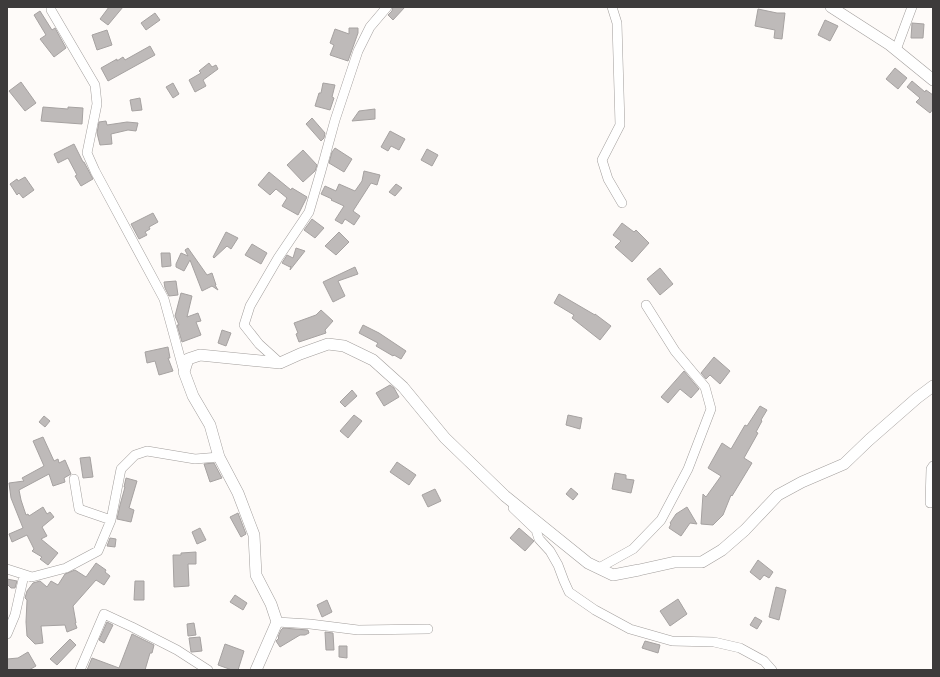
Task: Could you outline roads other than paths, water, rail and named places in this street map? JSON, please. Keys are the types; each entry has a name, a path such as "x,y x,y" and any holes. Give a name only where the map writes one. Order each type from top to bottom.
{"street":[{"path":"51,7 51,10 95,85 98,104 87,153 164,299 184,372 193,396 210,425 219,457 238,493 254,535 256,575 271,604 277,622 256,670"},
{"path":"280,363 259,344 244,325 250,306 278,258 309,212 358,51 370,27 387,7"},
{"path":"612,7 617,23 620,125 602,160 608,179 622,203"},
{"path":"830,7 884,41 933,80"},
{"path":"896,50 912,7"},
{"path":"599,568 633,549 661,520 688,469 711,409 705,387 675,352 646,305"},
{"path":"184,372 188,359 200,355 280,363 328,344 344,346 373,360 403,387 445,438 505,497 588,563 613,575 675,562 702,562 722,550 745,530 778,495 802,482 844,464 917,398 933,386"},
{"path":"7,568 32,577 66,568 98,551 111,520 121,469 135,455 147,451 195,459 219,457"},
{"path":"930,503 931,469 933,466"},
{"path":"74,479 79,509 111,520"},
{"path":"505,497 536,530 540,539 550,551 558,565 569,592 595,610 630,629 672,640 714,642 740,648 764,661 772,670"},
{"path":"7,634 15,615 24,575"},
{"path":"80,670 104,614 177,650 208,670"},
{"path":"277,622 310,624 358,630 428,629"}]}
